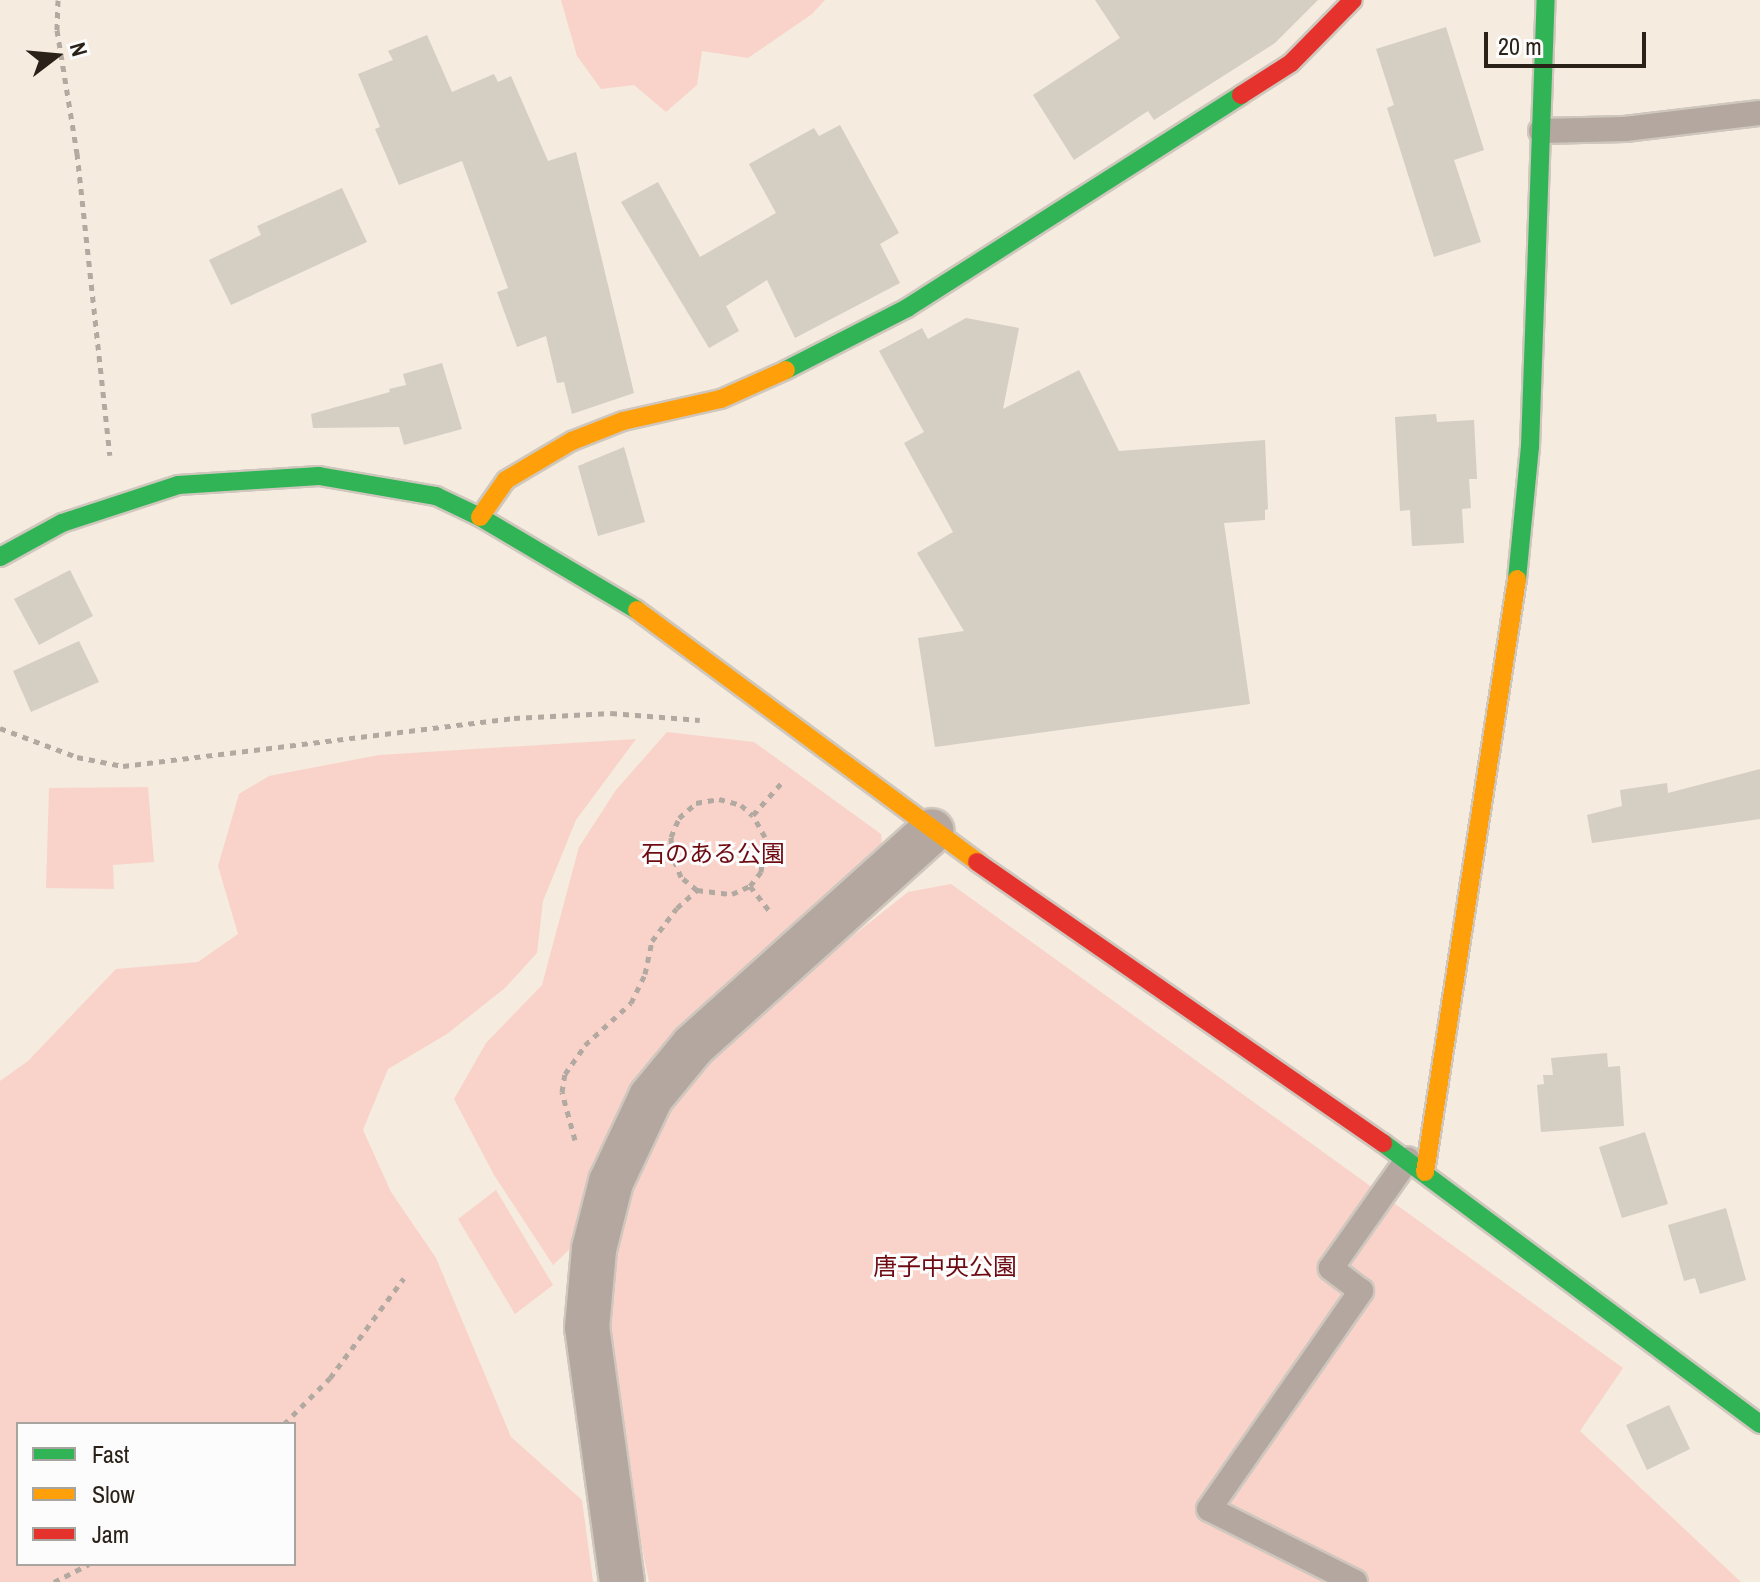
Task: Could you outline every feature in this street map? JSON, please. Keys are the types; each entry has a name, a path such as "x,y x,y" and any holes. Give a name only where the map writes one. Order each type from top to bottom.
{"street":[{"path":"480,517 506,480 572,441 623,421 721,399 800,364 907,308 1291,63 1353,0"},
{"path":"1416,1166 1513,620 1530,447 1546,0"},
{"path":"0,557 62,523 178,485 319,476 436,496 480,517 615,594 785,717 932,831 1416,1166 1760,1424"},
{"path":"622,1582 587,1328 594,1249 611,1182 651,1097 693,1046 932,831"}],"lane":[{"path":"1541,131 1625,129 1760,113"},
{"path":"1355,1582 1209,1509 1361,1291 1331,1268 1416,1166"}],"path":[{"path":"58,0 57,30 77,153 116,504"},
{"path":"0,728 77,757 123,766 514,718 611,713 683,721 785,717"},
{"path":"753,815 817,742"},
{"path":"719,799 741,805 753,815 765,837 761,872 750,886 732,894 697,890 681,877 672,855 671,837 679,818 696,803 719,799"},
{"path":"611,1182 579,1149 562,1092 565,1074 585,1045 631,1003 645,974 652,941 677,908 697,890"},
{"path":"286,1422 330,1378 404,1278"},
{"path":"54,1582 85,1566"}],"green space":[{"path":"561,0 825,0 812,14 748,58 702,51 697,85 666,112 634,85 601,89 577,56"},
{"name":"石のある公園","path":"667,732 754,742 881,834 883,857 745,976 578,1223 572,1247 553,1265 494,1175 454,1099 486,1043 542,985 579,847 616,790"},
{"path":"636,739 576,820 543,901 537,953 505,988 447,1034 388,1069 363,1130 391,1192 436,1258 511,1437 582,1500 593,1582 0,1582 0,1081 28,1061 116,969 198,962 238,934 218,866 239,794 269,776 379,755"},
{"path":"148,787 154,862 113,865 114,889 46,888 49,788"},
{"name":"唐子中央公園","path":"951,884 1623,1368 1580,1431 1741,1582 649,1582 610,1391 608,1265 637,1166 675,1099 711,1054 753,1015 908,892"},
{"path":"496,1190 553,1285 515,1314 458,1219"}],"building":[{"path":"1095,0 1318,0 1275,43 1154,120 1148,111 1074,160 1033,95 1120,38"},
{"path":"1446,27 1484,150 1454,160 1481,242 1434,257 1387,108 1394,105 1376,49"},
{"path":"427,35 452,92 494,74 498,82 511,76 548,161 576,152 634,393 572,414 564,382 557,383 546,336 517,347 497,292 508,288 462,161 399,185 375,129 380,127 358,74 393,60 388,51"},
{"path":"840,125 899,233 880,244 900,283 795,338 767,280 726,306 739,331 709,348 621,202 658,182 700,257 776,213 749,164 814,128 819,136"},
{"path":"342,188 367,242 231,305 209,260 261,235 257,226"},
{"path":"966,318 1019,328 1003,409 1079,370 1119,451 1265,440 1268,509 1265,510 1265,520 1224,523 1250,704 935,747 918,638 964,631 917,553 953,532 904,443 924,432 879,351 922,328 928,339"},
{"path":"442,363 462,429 404,445 399,427 313,428 311,414 390,392 389,389 406,385 403,374"},
{"path":"1436,414 1437,422 1474,420 1477,479 1469,479 1471,508 1462,509 1464,543 1412,546 1410,510 1400,511 1395,417"},
{"path":"624,447 645,522 598,536 578,466"},
{"path":"70,570 93,616 39,645 14,599"},
{"path":"79,641 99,682 31,712 13,671"},
{"path":"1760,769 1760,819 1592,843 1587,815 1622,806 1620,790 1667,783 1668,793"},
{"path":"1607,1053 1608,1067 1620,1066 1624,1126 1541,1132 1537,1085 1544,1084 1543,1075 1553,1075 1551,1058"},
{"path":"1645,1132 1668,1204 1622,1218 1599,1147"},
{"path":"1726,1208 1746,1280 1700,1294 1695,1278 1684,1281 1668,1225"},
{"path":"1669,1405 1690,1449 1647,1470 1626,1425"}],"traffic: fast":[{"path":"1517,579 1530,447 1546,0"},
{"path":"786,370 907,308 1241,95"},
{"path":"0,557 62,523 178,485 319,476 436,496 480,517 637,610"},
{"path":"1383,1143 1760,1424"}],"traffic: slow":[{"path":"480,517 506,480 572,441 623,421 721,399 786,370"},
{"path":"1425,1172 1517,579"},
{"path":"637,610 977,862"}],"traffic: jam":[{"path":"1241,95 1291,63 1353,0"},
{"path":"977,862 1383,1143"}]}
